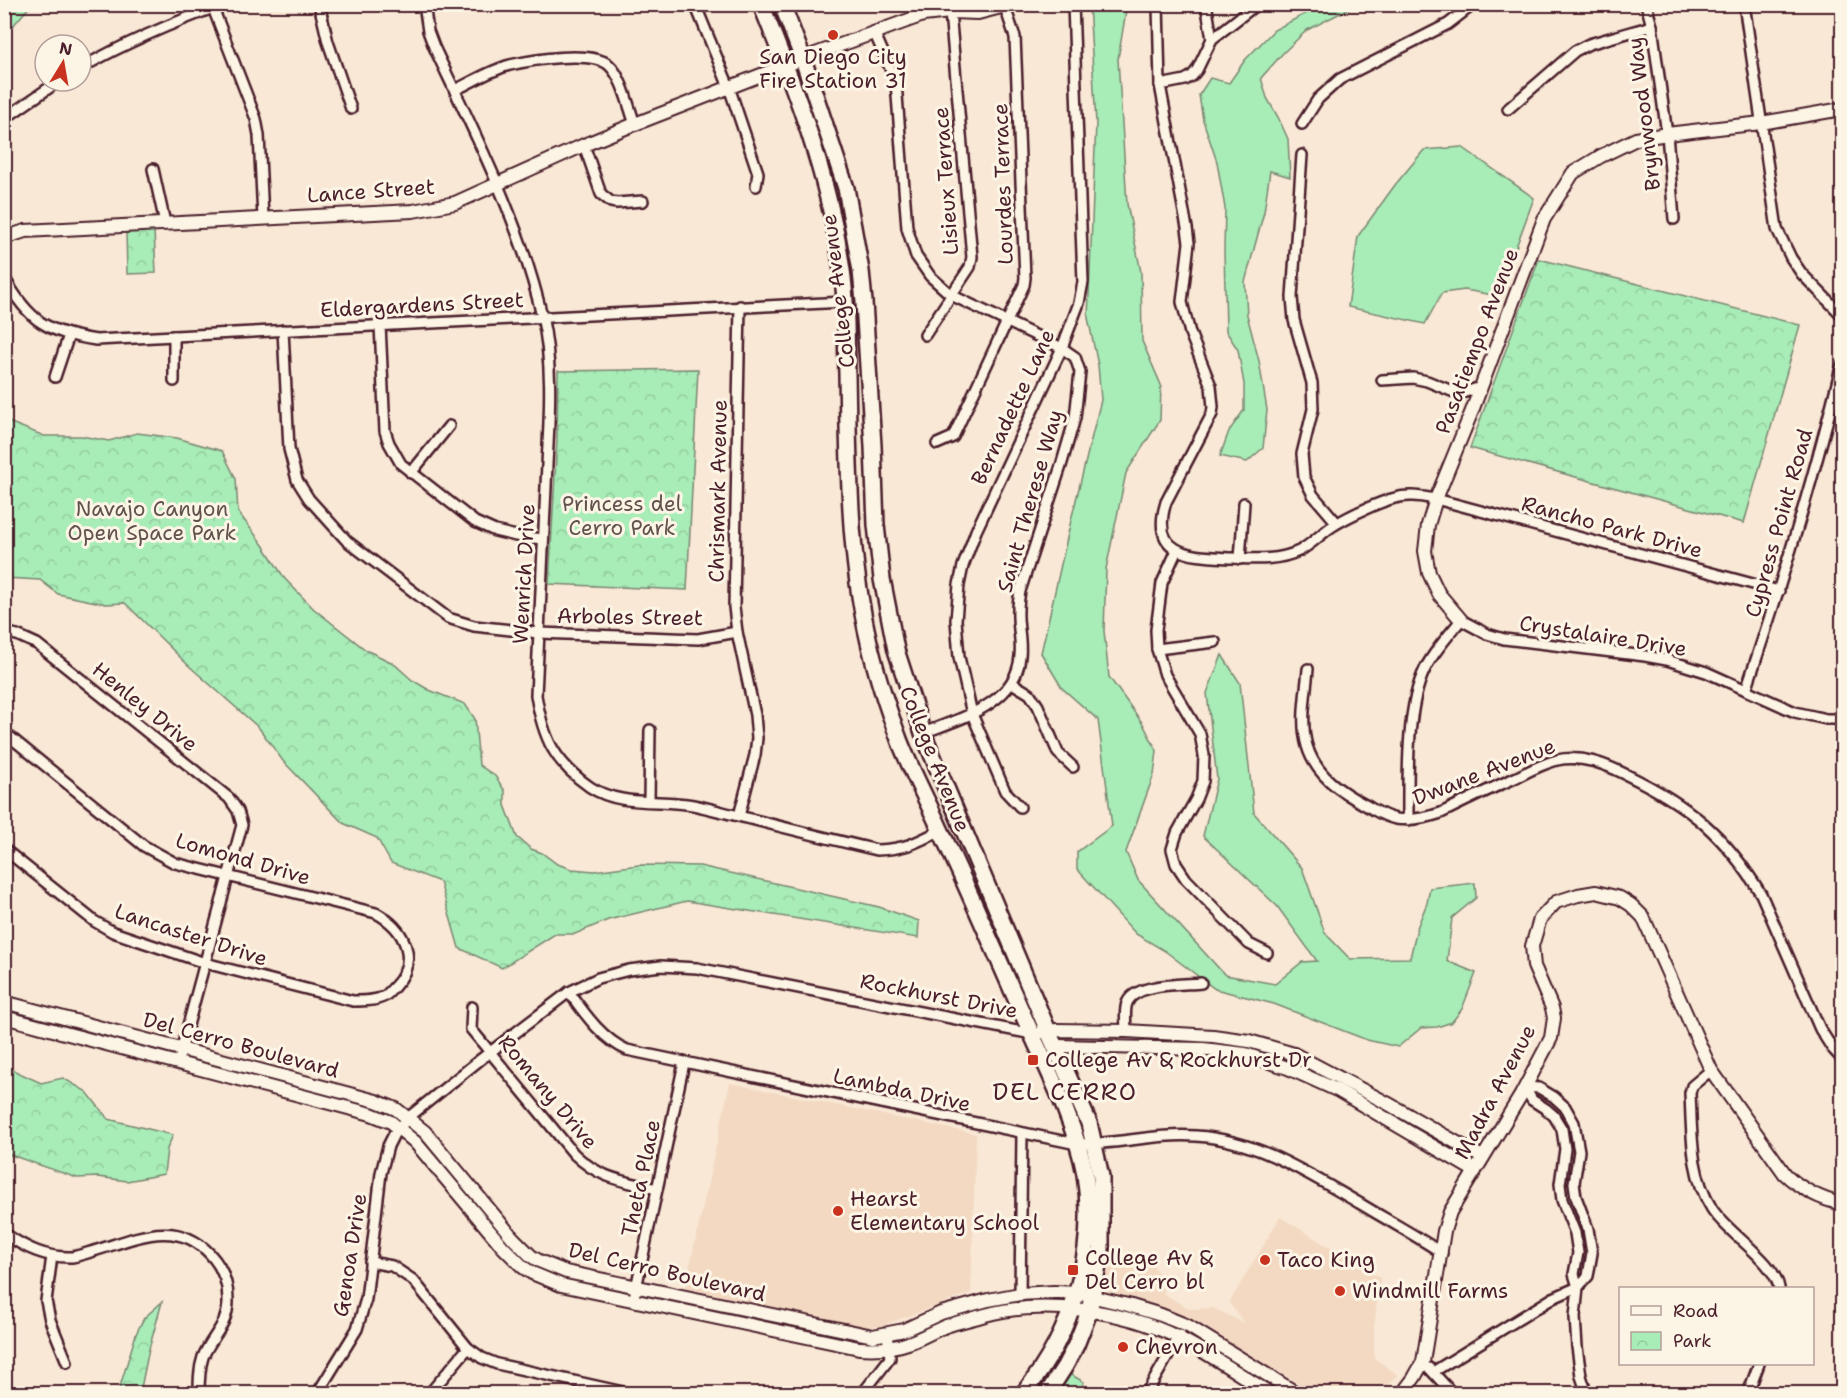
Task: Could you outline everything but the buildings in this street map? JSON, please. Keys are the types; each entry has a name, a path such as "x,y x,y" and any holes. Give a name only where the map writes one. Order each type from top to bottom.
{"main road":[{"name":"College Avenue","path":"761,4 786,66 827,190 841,264 845,302 852,526 862,611 873,660 900,742 1032,1034 1070,1123 1085,1175 1088,1223 1085,1262 1077,1293 1051,1354 1023,1394"},
{"name":"College Avenue","path":"782,4 846,188 861,271 876,525 882,579 896,650 923,733 1089,1124 1101,1177 1101,1250 1093,1296 1076,1345 1047,1394"}],"street":[{"path":"93,62 166,26 224,4"},
{"path":"320,4 328,42 351,110"},
{"name":"Wenrich Drive","path":"424,4 428,31 434,47 498,183 526,260 542,316 548,355 550,404 536,695 541,723 553,751 569,771 592,788 630,800 692,805 877,850 898,849 913,845 941,830"},
{"path":"695,4 729,87 758,172 756,186"},
{"name":"Bernadette Lane","path":"1020,807 1005,791 972,714 959,657 956,620 963,566 976,531 1062,348 1079,303 1083,282 1073,4"},
{"path":"1158,4 1160,85 1189,243 1182,302 1190,333 1211,386 1213,407 1212,414 1166,502 1162,515 1168,542 1177,550 1162,583 1156,630 1157,649 1166,675 1200,734 1204,755 1203,781 1172,849 1176,864 1186,879 1249,944 1267,953"},
{"path":"1208,4 1212,39"},
{"path":"1160,85 1185,80 1192,76 1212,39 1257,4"},
{"path":"1302,124 1318,99 1340,79 1448,24 1474,4"},
{"name":"Brynwood Way","path":"1646,4 1652,26 1667,134 1674,219"},
{"path":"1744,4 1777,229 1791,258 1802,274 1842,315"},
{"name":"Lance Street","path":"4,238 25,231 413,211 440,207 455,203 634,124 922,15 978,12 1009,6"},
{"name":"Lourdes Terrace","path":"937,444 953,436 1024,285 1015,37 1009,6"},
{"path":"213,8 256,119 259,135 263,218"},
{"name":"Lisieux Terrace","path":"925,335 970,267 972,257 950,12"},
{"path":"1508,109 1575,51 1589,44 1652,26"},
{"name":"Saint Therese Way","path":"874,32 896,82 906,218 910,242 916,256 930,276 951,295 1062,348 1075,357 1080,372 1075,418 1020,591 1018,610 1021,633 1020,659 1012,682"},
{"path":"455,90 508,66 555,58 601,60 617,75 634,124"},
{"path":"4,119 42,93"},
{"name":"Pasatiempo Avenue","path":"1461,620 1439,594 1433,582 1425,551 1426,532 1436,499 1544,219 1574,173 1601,156 1636,140 1842,110"},
{"path":"584,145 602,194 611,202 643,201"},
{"path":"1302,155 1292,297 1294,320 1312,383 1313,409 1302,454 1302,470 1313,495 1337,524"},
{"path":"153,169 165,223"},
{"name":"Eldergardens Street","path":"4,277 15,296 39,321 54,330 69,335 96,340 845,302"},
{"name":"Chrismark Avenue","path":"739,816 758,738 734,606 740,306"},
{"path":"380,326 385,431 401,464 475,522 495,531 543,539"},
{"name":"Arboles Street","path":"283,330 289,450 297,480 309,500 347,542 448,618 474,626 539,633 698,639 737,632"},
{"path":"55,377 69,335"},
{"path":"174,336 174,381"},
{"name":"Cypress Point Road","path":"1746,690 1779,591 1823,441 1842,366"},
{"path":"1382,380 1413,378 1459,394 1481,387"},
{"path":"411,473 449,426"},
{"name":"Rancho Park Drive","path":"1177,550 1194,556 1271,559 1299,551 1337,524 1395,498 1413,496 1436,499 1779,591"},
{"path":"1240,559 1244,503"},
{"path":"1408,820 1409,761 1416,690 1426,666 1461,620"},
{"name":"Crystalaire Drive","path":"1461,620 1481,632 1504,639 1645,656 1688,666 1795,712 1826,719 1842,719"},
{"name":"Henley Drive","path":"4,632 17,634 37,644 229,798 238,811 242,825 228,876"},
{"path":"1157,649 1215,642"},
{"name":"Dwane Avenue","path":"1308,669 1304,726 1307,746 1318,771 1333,786 1366,806 1394,819 1424,818 1441,813 1545,764 1575,759 1610,766 1659,790 1680,804 1709,827 1749,875 1761,894 1820,1029 1842,1059"},
{"path":"923,733 972,714 995,700 1012,682 1030,694 1038,706 1058,753 1072,767"},
{"path":"649,801 650,730"},
{"name":"Lomond Drive","path":"4,732 144,846 175,863 376,914 389,921 399,931 405,944 406,970 401,980 387,995 368,1001 354,1001"},
{"name":"Lancaster Drive","path":"4,849 94,921 113,932 205,963 354,1001"},
{"path":"178,1062 228,876"},
{"name":"Madra Avenue","path":"1402,1394 1423,1362 1444,1231 1450,1212 1525,1087 1551,1038 1554,1018 1552,1008 1534,966 1532,946 1540,919 1557,902 1596,892 1620,898 1643,917 1711,1070 1785,1174 1799,1186 1815,1195 1842,1204"},
{"name":"Rockhurst Drive","path":"409,1118 569,992 598,978 629,970 661,966 697,968 1032,1034 1048,1031 1126,1031 1249,1041 1294,1054 1387,1102 1482,1157"},
{"path":"1126,1031 1127,1004 1132,996 1143,989 1201,983"},
{"name":"Lambda Drive","path":"569,992 603,1035 614,1044 627,1050 684,1063 1077,1143 1094,1144 1155,1137 1196,1136 1242,1143 1288,1162 1442,1253"},
{"name":"Del Cerro Boulevard","path":"4,1002 376,1101 396,1109 425,1132 513,1238 531,1256 566,1272 873,1336 903,1330 941,1313 988,1300 1020,1294 1077,1293 1161,1315 1188,1326 1298,1394"},
{"name":"Romany Drive","path":"472,1007 471,1029 574,1154 586,1165 608,1177 657,1189"},
{"name":"Del Cerro Boulevard","path":"4,1017 371,1114 389,1121 415,1142 503,1247 532,1273 561,1286 873,1349 908,1343 946,1326 992,1313 1021,1308 1089,1312 1124,1318 1178,1338 1271,1394"},
{"path":"1055,1046 1203,1049 1245,1054 1288,1068 1339,1091 1475,1171"},
{"name":"Theta Place","path":"634,1301 684,1063"},
{"path":"1711,1070 1692,1086 1690,1093 1694,1164 1702,1191 1712,1210 1728,1229 1771,1269 1779,1287"},
{"path":"1525,1087 1532,1100 1554,1116 1562,1129 1565,1149 1560,1184 1562,1200 1575,1233 1578,1252 1574,1274 1578,1287 1575,1317 1581,1376 1587,1394"},
{"path":"1433,1372 1552,1298 1578,1287 1588,1276 1592,1253 1588,1230 1576,1197 1575,1183 1579,1151 1574,1123 1565,1107 1554,1097 1539,1089 1525,1087"},
{"name":"Genoa Drive","path":"317,1394 357,1329 366,1299 381,1173 388,1146 409,1118"},
{"path":"1020,1294 1022,1133"},
{"path":"4,1233 22,1245 52,1256 74,1257 156,1232 189,1237 203,1246 219,1264 227,1285 229,1301 223,1326 204,1356 200,1371 199,1394"},
{"path":"52,1256 46,1301 50,1320 67,1362"},
{"path":"370,1262 392,1266 413,1280 468,1348 482,1358 497,1364 632,1394"},
{"path":"1146,1394 1178,1338 1188,1326"},
{"path":"862,1394 890,1358 887,1334"},
{"path":"429,1394 468,1348"},
{"path":"1423,1362 1453,1394"},
{"path":"1750,1394 1759,1365"}],"shaded area":[{"name":"Hearst Elementary School","path":"730,1083 976,1134 971,1293 881,1326 865,1327 685,1288"},
{"path":"1280,1217 1380,1278 1374,1327 1374,1358 1398,1375 1381,1393 1314,1393 1187,1317 1108,1291 1104,1286 1110,1255 1139,1258 1154,1267 1165,1282 1164,1294 1190,1309 1213,1308 1244,1323 1229,1303"}],"green space":[{"path":"1089,4 1127,5 1118,59 1127,204 1141,272 1142,341 1161,385 1160,420 1126,473 1106,569 1104,631 1109,677 1143,724 1157,751 1154,774 1126,852 1138,880 1225,975 1275,984 1302,962 1317,961 1277,906 1203,836 1217,779 1207,693 1222,655 1240,683 1254,813 1302,868 1325,933 1350,959 1410,958 1430,888 1475,883 1476,898 1452,918 1447,961 1476,973 1462,1009 1452,1022 1437,1027 1421,1028 1398,1047 1367,1040 1274,1004 1215,989 1165,951 1136,934 1077,869 1077,852 1112,826 1098,720 1062,688 1041,653 1101,400 1098,365 1088,318 1096,123"},
{"path":"4,5 31,5 5,35"},
{"path":"1322,5 1356,5 1307,30 1261,78 1267,98 1288,139 1290,177 1270,171 1264,212 1245,282 1247,315 1259,361 1267,410 1263,448 1247,462 1220,456 1229,431 1244,410 1244,384 1238,350 1226,331 1225,208 1217,162 1203,120 1199,95 1210,78 1229,83 1245,60 1274,30"},
{"path":"1462,147 1534,198 1498,296 1465,290 1442,293 1425,324 1348,307 1358,236 1424,150"},
{"path":"126,230 154,230 156,273 127,274"},
{"path":"1539,259 1800,325 1744,523 1470,448"},
{"name":"Princess del Cerro Park","path":"698,369 687,590 549,584 557,439 558,371"},
{"name":"Navajo Canyon Open Space Park","path":"4,413 6,421 44,436 81,436 109,441 137,433 177,438 222,451 236,479 238,512 285,579 314,609 366,650 393,663 412,680 429,690 465,704 475,719 479,765 495,776 505,791 505,805 517,837 531,849 542,853 557,864 572,869 594,871 639,865 700,866 879,907 919,921 918,938 687,901 608,920 575,934 555,934 502,968 459,948 440,882 391,863 377,838 343,823 283,761 259,728 188,665 125,603 106,604 58,594 40,580 5,578"},
{"path":"4,1066 41,1083 63,1078 87,1092 108,1119 173,1135 167,1149 164,1174 127,1181 98,1177 77,1178 5,1153"},
{"path":"162,1302 140,1393 118,1393 136,1334 144,1318"},
{"path":"1070,1374 1084,1382 1081,1393 1055,1394"}],"place":[{"name":"San Diego City Fire Station 31","path":"833,35"},
{"name":"College Av & Rockhurst Dr","path":"1033,1060"},
{"name":"Hearst Elementary School","path":"838,1211"},
{"name":"Taco King","path":"1265,1260"},
{"name":"College Av & Del Cerro bl","path":"1073,1270"},
{"name":"Windmill Farms","path":"1340,1291"},
{"name":"Chevron","path":"1123,1347"}],"district":[{"name":"DEL CERRO","path":"1065,1092"}]}
